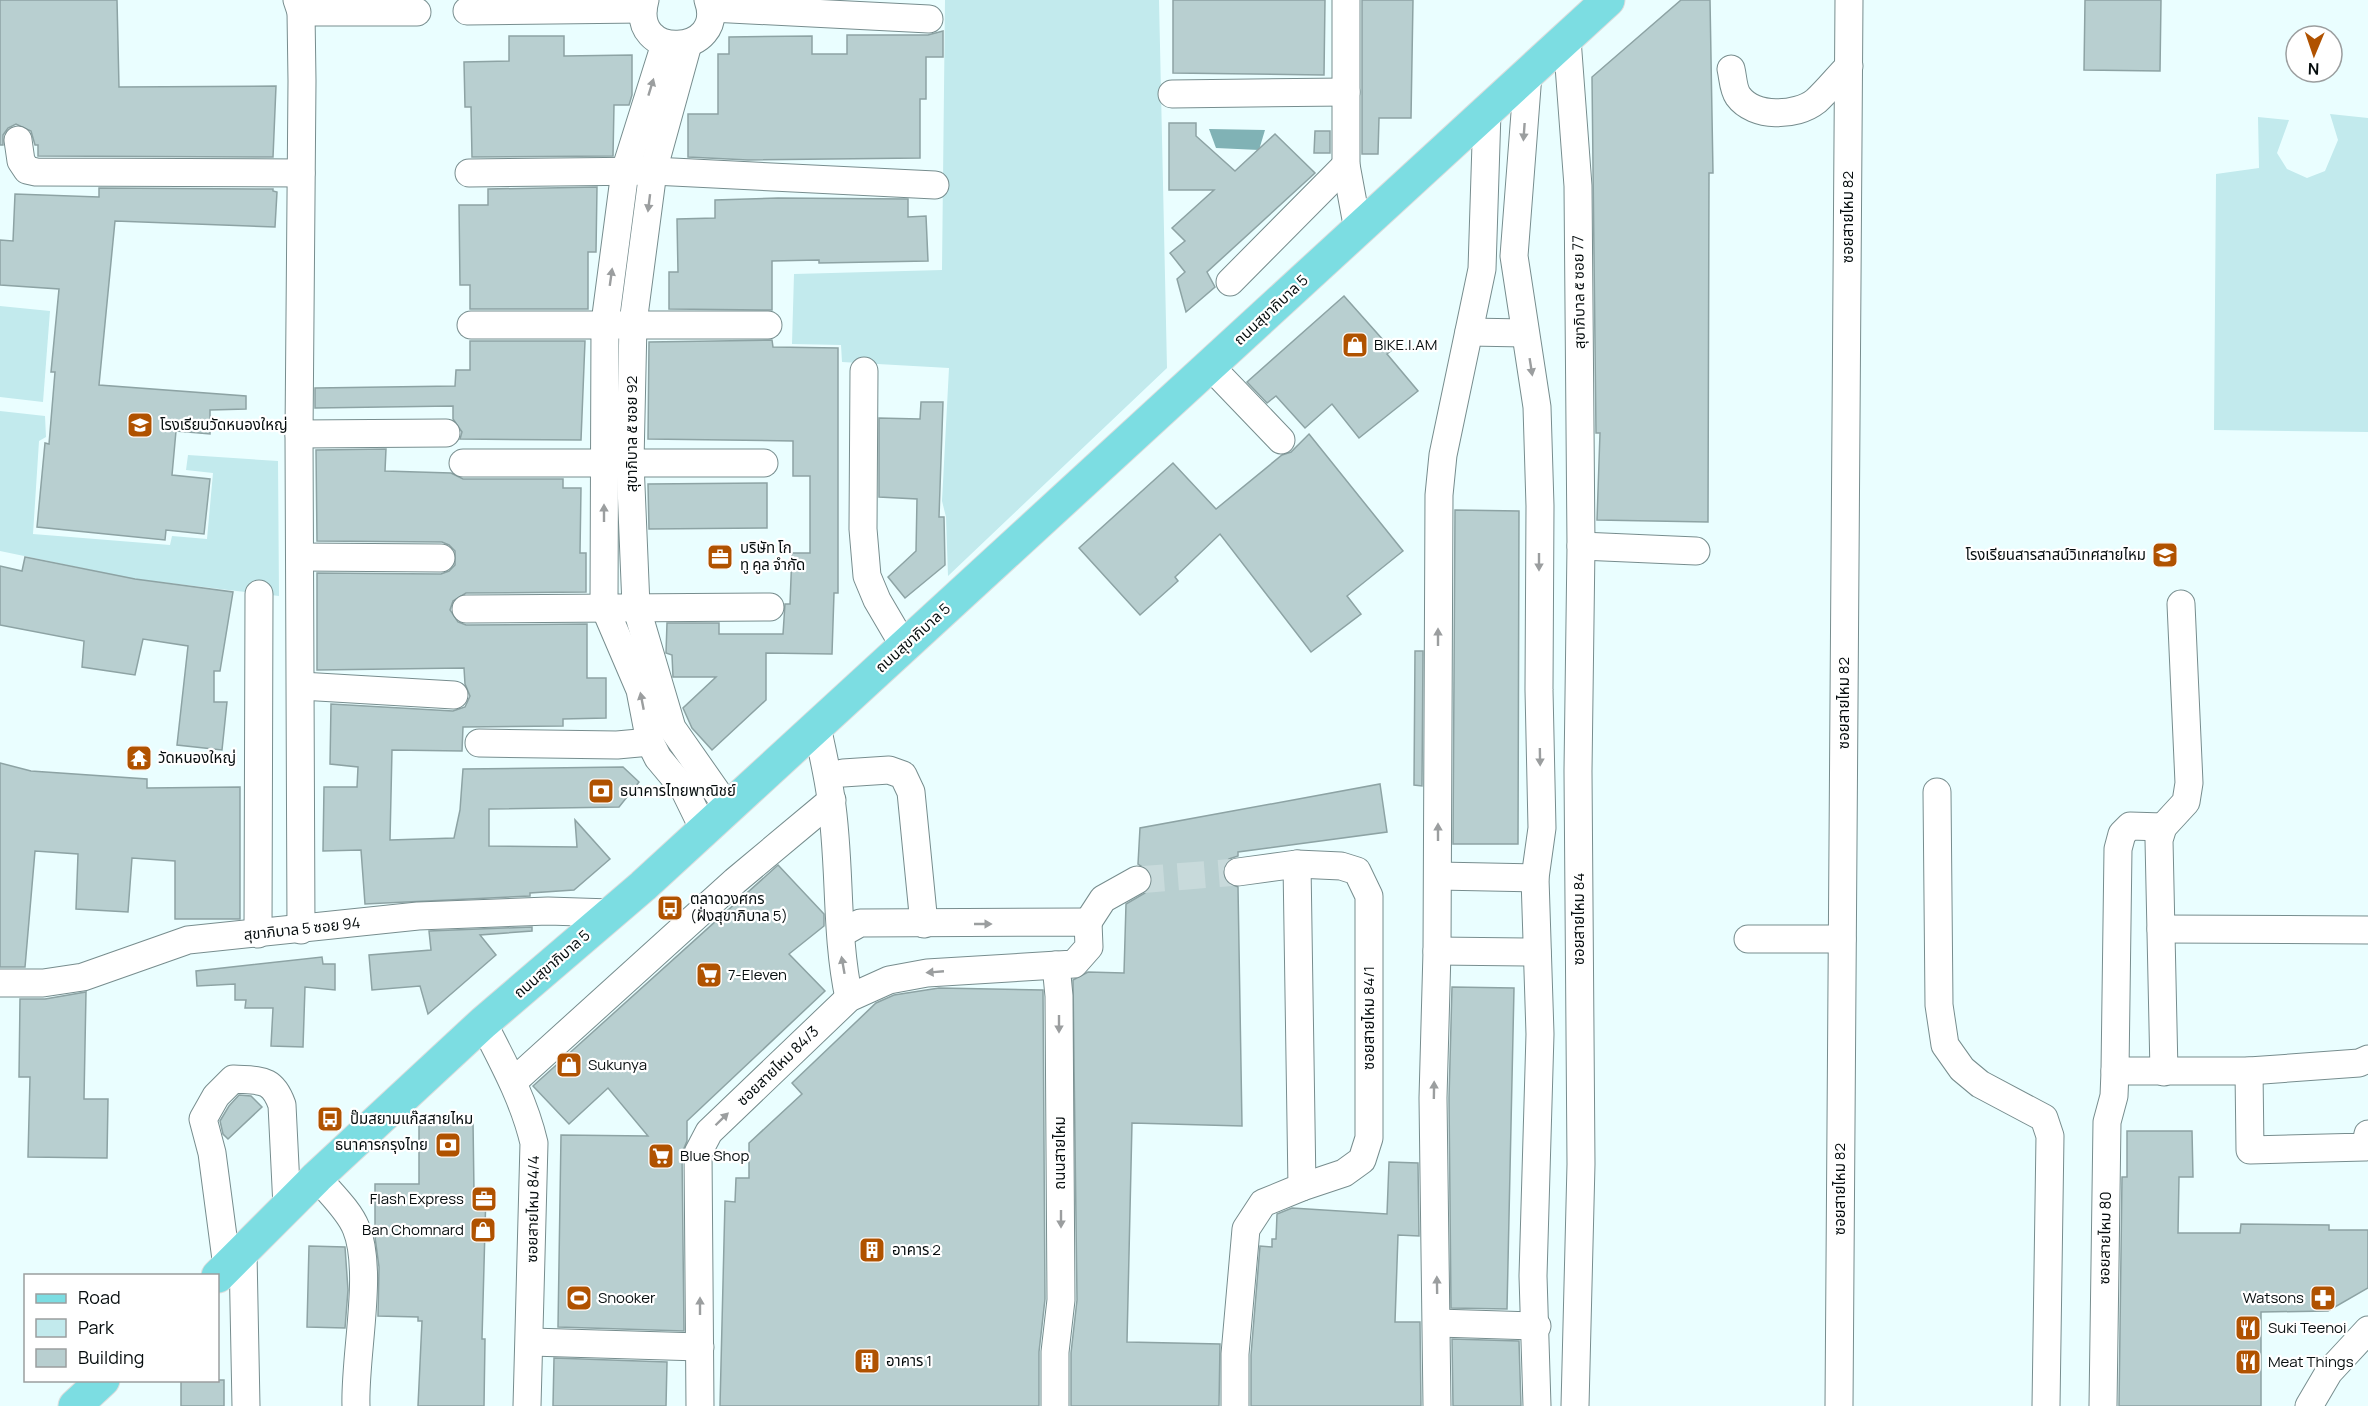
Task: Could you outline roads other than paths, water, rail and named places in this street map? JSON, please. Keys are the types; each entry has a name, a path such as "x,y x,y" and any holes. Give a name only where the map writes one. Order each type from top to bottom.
{"main road":[{"name":"ถนนสุขาภิบาล 5","path":"229,1265 317,1177 483,1023 704,830 1487,112 1586,15"},
{"path":"75,1406 101,1382"}],"street":[{"path":"1346,0 1346,165 1358,230"},
{"name":"ซอยสายไหม 82","path":"1839,1406 1849,0"},
{"path":"467,12 644,5 645,24 653,36 676,44 701,36 709,23 710,4 929,19"},
{"path":"301,930 298,434 302,81 299,6 417,12"},
{"name":"สุขาภิบาล ๕ ซอย 77","path":"1581,546 1578,186 1586,15"},
{"path":"676,44 625,171 605,323 604,606 640,690 650,742 658,758 684,789 704,830"},
{"name":"สุขาภิบาล ๕ ซอย 92","path":"676,44 653,171 633,323 630,462 636,606 672,728 728,808"},
{"path":"1731,69 1737,95 1750,107 1771,113 1793,111 1814,102 1849,66"},
{"path":"1528,74 1515,256 1537,407 1540,506 1542,828 1535,878 1539,1034 1533,1276 1537,1326 1537,1406"},
{"path":"1172,94 1346,92"},
{"path":"1437,1406 1438,1323 1433,1098 1438,876 1439,495 1443,455 1482,269 1487,112"},
{"path":"18,140 21,161 27,170 36,172 301,173"},
{"path":"1230,282 1346,165"},
{"path":"469,174 653,171 935,185"},
{"path":"471,325 633,323 768,325"},
{"path":"1469,332 1525,333"},
{"path":"1210,366 1281,440"},
{"path":"864,371 864,529 867,576 877,600 904,646"},
{"path":"298,434 447,433"},
{"path":"463,463 764,463"},
{"path":"1581,546 1695,551"},
{"name":"ซอยสายไหม 84","path":"1575,1406 1581,1164 1578,748 1581,546"},
{"path":"300,557 441,558"},
{"path":"258,934 259,594"},
{"path":"2164,1072 2159,840 2163,827 2186,802 2189,783 2181,604"},
{"path":"466,609 604,606 770,607"},
{"path":"301,686 454,695"},
{"path":"824,720 843,773 851,928 840,959 849,998"},
{"path":"824,720 832,800 851,928"},
{"path":"479,743 617,745 650,742"},
{"path":"843,773 889,770 903,775 912,792 924,924"},
{"path":"1937,792 1939,1005 1945,1045 1962,1069 1980,1084 2044,1118 2050,1136 2046,1406"},
{"path":"513,1082 735,881 832,800"},
{"name":"ซอยสายไหม 80","path":"2103,1406 2107,1122 2114,1096 2118,849 2122,834 2130,826 2163,827"},
{"path":"1297,864 1302,1187"},
{"name":"ซอยสายไหม 84/1","path":"1235,1406 1235,1354 1246,1229 1263,1203 1344,1173 1362,1160 1369,1138 1369,896 1357,871 1341,866 1297,864 1238,872"},
{"path":"1438,876 1535,878"},
{"path":"1056,965 1074,964 1089,947 1088,922 1103,899 1137,880"},
{"name":"สุขาภิบาล 5 ซอย 94","path":"0,983 44,983 83,977 188,940 418,916 548,910 611,913"},
{"path":"851,928 924,924 1088,922"},
{"path":"2161,929 2368,930"},
{"path":"1748,939 1842,939"},
{"path":"1437,951 1537,952"},
{"name":"ซอยสายไหม 84/3","path":"700,1406 698,1153 709,1132 849,998 889,980 927,973 1056,965"},
{"name":"ถนนสายไหม","path":"1054,1406 1055,1352 1061,1300 1059,996 1056,965"},
{"name":"ซอยสายไหม 84/4","path":"483,1023 529,1119 534,1143 531,1342 527,1406"},
{"path":"2115,1071 2249,1071 2360,1063 2368,1059"},
{"path":"2249,1071 2250,1150 2365,1147 2368,1134"},
{"path":"246,1406 229,1265 212,1153 203,1119 216,1096 233,1079 270,1083 277,1090 282,1105 287,1207"},
{"path":"317,1177 356,1225 361,1244 362,1294 356,1406"},
{"path":"1438,1323 1537,1326"},
{"path":"2309,1406 2329,1372 2368,1330"},
{"path":"531,1342 700,1347"}],"tunnel":[{"path":"1137,880 1238,872"}],"place":[{"name":"BIKE.I.AM","path":"1355,345"},
{"name":"โรงเรียนวัดหนองใหญ่","path":"140,425"},
{"name":"โรงเรียนสารสาสน์วิเทศสายไหม","path":"2165,555"},
{"name":"บริษัท โก ทู คูล จำกัด","path":"720,557"},
{"name":"วัดหนองใหญ่","path":"139,758"},
{"name":"ธนาคารไทยพาณิชย์","path":"601,791"},
{"name":"ตลาดวงศกร (ฝั่งสุขาภิบาล 5)","path":"670,908"},
{"name":"7-Eleven","path":"709,975"},
{"name":"Sukunya","path":"569,1065"},
{"name":"ปั๊มสยามแก๊สสายไหม","path":"330,1119"},
{"name":"ธนาคารกรุงไทย","path":"448,1145"},
{"name":"Blue Shop","path":"661,1156"},
{"name":"Flash Express","path":"484,1199"},
{"name":"Ban Chomnard","path":"483,1230"},
{"name":"อาคาร 2","path":"872,1250"},
{"name":"Snooker","path":"579,1298"},
{"name":"Watsons","path":"2323,1298"},
{"name":"Suki Teenoi","path":"2248,1328"},
{"name":"อาคาร 1","path":"867,1361"},
{"name":"Meat Things","path":"2248,1362"}]}
